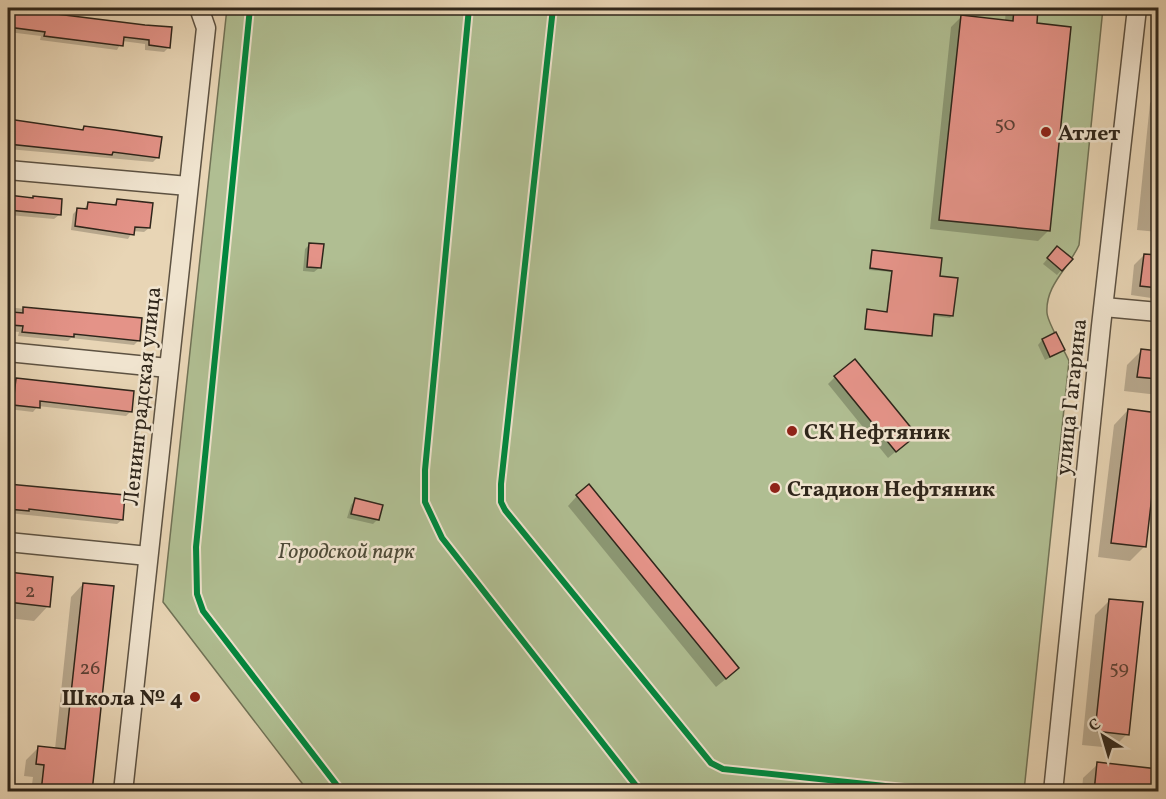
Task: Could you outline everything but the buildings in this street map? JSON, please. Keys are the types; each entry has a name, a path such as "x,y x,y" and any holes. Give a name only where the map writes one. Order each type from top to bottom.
{"street":[{"name":"Ленинградская улица","path":"123,792 206,28 199,8"},
{"name":"улица Гагарина","path":"1053,792 1137,8"},
{"path":"8,170 188,186"},
{"path":"1104,307 1158,312"},
{"path":"8,352 168,368"},
{"path":"8,542 148,556"}],"green space":[{"name":"Городской парк","path":"227,8 1103,8 1079,245 1054,285 1047,303 1050,323 1069,361 1024,791 308,791 163,602"}],"cycle path":[{"path":"250,8 196,547 197,594 203,611 342,792"},
{"path":"469,8 425,470 425,502 442,538 641,792"},
{"path":"553,8 501,484 501,502 505,510 711,763 723,769 942,792"}],"place":[{"name":"Атлет","path":"1046,132"},
{"name":"СК Нефтяник","path":"792,431"},
{"name":"Стадион Нефтяник","path":"775,488"},
{"name":"Школа № 4","path":"195,697"}]}
